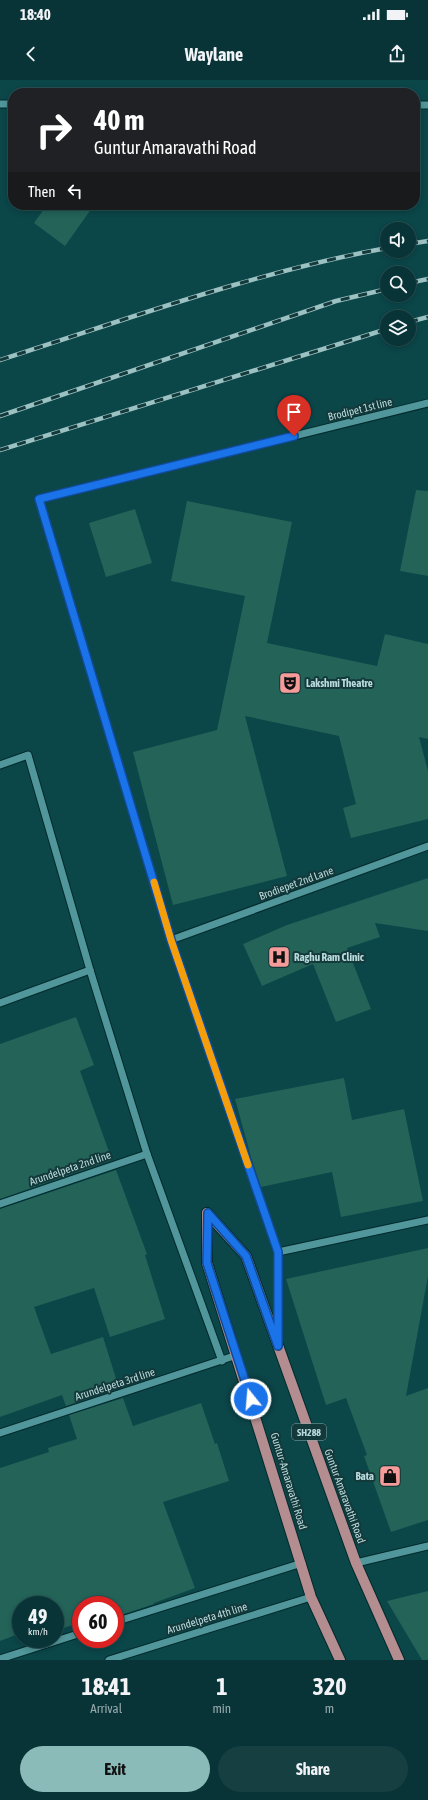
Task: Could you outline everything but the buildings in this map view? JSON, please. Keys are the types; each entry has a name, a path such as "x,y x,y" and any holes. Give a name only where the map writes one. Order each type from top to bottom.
{"main road":[{"name":"Guntur Amaravathi Road","path":"208,1213 246,1256 356,1563 399,1660"},
{"name":"Guntur-Amaravathi Road","path":"208,1213 207,1263 312,1597 340,1660"}],"street":[{"name":"Brodipet 1st line","path":"278,1346 278,1252 171,940 39,499 428,404"},
{"path":"0,765 28,755 90,970 147,1154 222,1361"},
{"name":"Brodiepet 2nd Lane","path":"171,940 428,846"},
{"path":"0,1003 90,970"},
{"name":"Arundelpeta 2nd line","path":"0,1204 147,1154"},
{"path":"278,1252 428,1220"},
{"name":"Arundelpeta 3rd line","path":"0,1433 237,1355"},
{"path":"356,1563 428,1546"},
{"path":"124,1619 302,1563"},
{"name":"Arundelpeta 4th line","path":"108,1660 312,1597"},
{"path":"0,1659 72,1636"}],"railway":[{"path":"416,243 428,241"},
{"path":"0,360 240,283 338,258 380,249"},
{"path":"416,282 428,279"},
{"path":"0,416 336,301 380,291"},
{"path":"416,320 428,317"},
{"path":"0,450 380,331"}],"slow traffic":[{"path":"154,882 171,940 248,1165"}],"place":[{"name":"Lakshmi Theatre","path":"290,683"},
{"name":"Raghu Ram Clinic","path":"279,957"},
{"name":"Bata","path":"390,1476"}],"route":[{"path":"251,1399 207,1263 208,1213 246,1256 278,1346 278,1252 171,940 39,499 294,436"}]}
